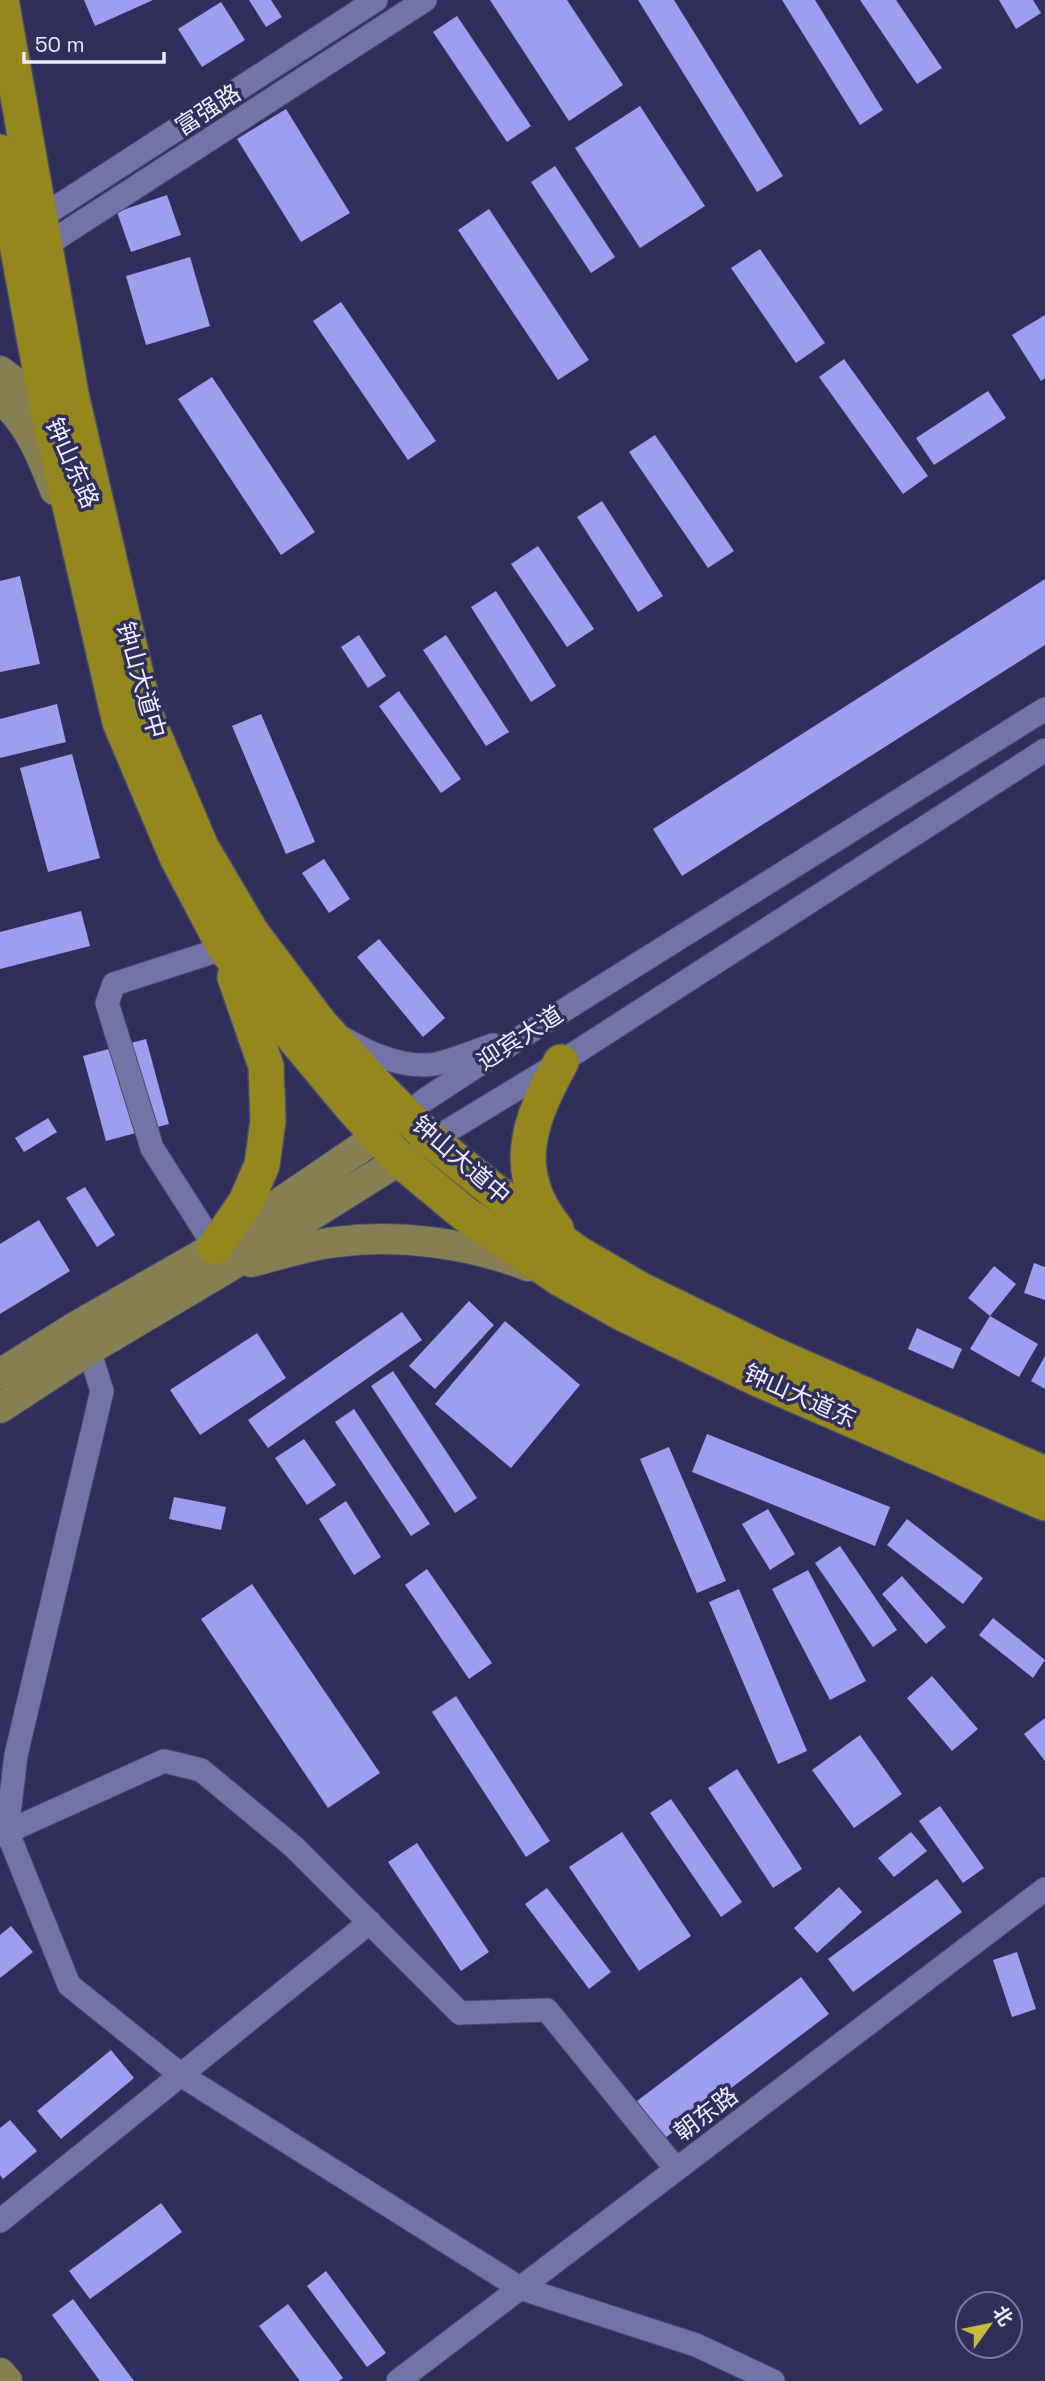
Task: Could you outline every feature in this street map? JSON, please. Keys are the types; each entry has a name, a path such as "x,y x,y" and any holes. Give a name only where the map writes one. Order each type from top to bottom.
{"highway":[{"name":"钟山大道中","path":"1,0 9,173 47,406 145,714 201,847 251,932 320,1024 431,1140 569,1266"},
{"name":"钟山大道中","path":"23,249 72,399 120,722 177,857 225,948 290,1034 389,1148 465,1214 569,1266"},
{"path":"221,1257 262,1166 268,1121 266,1066 225,948"},
{"path":"561,1062 542,1097 530,1134 527,1156 533,1190 569,1266"},
{"name":"钟山大道东","path":"569,1266 639,1289 774,1356 1045,1474"},
{"name":"钟山大道东","path":"569,1266 622,1313 756,1378 1045,1503"}],"main road":[{"name":"钟山东路","path":"0,371 47,406"},
{"name":"钟山东路","path":"0,399 12,408 92,542"},
{"name":"迎宾大道","path":"0,1374 82,1339 221,1257 389,1148"},
{"path":"221,1257 335,1242 412,1239 569,1266"},
{"name":"迎宾大道","path":"0,1408 82,1339"},
{"path":"0,2373 6,2381"}],"street":[{"name":"富强路","path":"23,249 376,0"},
{"name":"富强路","path":"23,249 425,0"},
{"name":"迎宾大道","path":"389,1148 407,1114 426,1099 1045,709"},
{"name":"迎宾大道","path":"389,1148 431,1140 561,1062 1045,750"},
{"path":"221,1257 152,1148 107,1003 114,984 225,948"},
{"path":"320,1024 364,1051 400,1062 424,1064 436,1064 526,1034"},
{"path":"82,1339 102,1391 16,1755 4,1833 69,1984 181,2076 520,2288 696,2345 773,2381"},
{"path":"4,1833 164,1761 201,1770 294,1847 460,2012 547,2010 676,2169"},
{"name":"朝东路","path":"398,2381 1045,1889"},
{"path":"0,2221 370,1922"}],"building":[{"path":"84,0 153,0 95,26"},
{"path":"249,0 271,0 282,17 266,27"},
{"path":"490,0 567,0 623,85 569,121"},
{"path":"638,0 674,0 783,176 757,192"},
{"path":"782,0 815,0 883,110 860,125"},
{"path":"860,0 896,0 942,68 917,84"},
{"path":"999,0 1033,0 1041,13 1016,29"},
{"path":"221,2 245,40 202,67 178,29"},
{"path":"457,16 531,126 507,142 433,32"},
{"path":"640,106 705,206 640,248 575,148"},
{"path":"286,109 350,213 301,242 237,139"},
{"path":"555,166 615,257 591,273 531,182"},
{"path":"167,195 181,235 131,252 117,212"},
{"path":"489,209 589,360 558,380 458,230"},
{"path":"760,249 825,343 796,363 731,268"},
{"path":"190,257 210,326 146,345 126,276"},
{"path":"341,302 436,441 408,460 313,321"},
{"path":"1045,315 1045,378 1041,381 1012,335"},
{"path":"844,359 928,476 903,494 819,377"},
{"path":"212,377 315,532 281,555 178,399"},
{"path":"988,391 1006,418 934,465 916,438"},
{"path":"655,435 734,551 708,568 629,452"},
{"path":"602,501 663,596 638,612 577,517"},
{"path":"538,546 594,629 567,647 511,564"},
{"path":"20,576 40,664 0,672 0,581"},
{"path":"1045,579 1045,645 682,876 653,829"},
{"path":"496,591 556,686 531,702 471,607"},
{"path":"359,635 386,676 368,688 341,647"},
{"path":"446,635 509,732 486,746 423,650"},
{"path":"399,691 461,779 441,793 379,706"},
{"path":"57,704 66,742 0,758 0,719"},
{"path":"261,714 315,842 286,854 232,726"},
{"path":"72,754 100,858 48,872 20,768"},
{"path":"324,859 350,899 329,913 302,873"},
{"path":"81,911 90,946 0,969 0,932"},
{"path":"379,939 445,1018 423,1037 357,957"},
{"path":"146,1039 169,1124 106,1141 83,1056"},
{"path":"48,1118 57,1132 24,1152 15,1138"},
{"path":"85,1187 115,1235 97,1247 66,1198"},
{"path":"39,1220 70,1271 0,1314 0,1244"},
{"path":"1034,1263 1045,1267 1045,1300 1024,1293"},
{"path":"994,1266 1016,1284 990,1316 968,1298"},
{"path":"469,1301 494,1325 435,1389 409,1366"},
{"path":"402,1312 422,1340 268,1448 248,1420"},
{"path":"990,1316 1038,1344 1019,1377 970,1349"},
{"path":"505,1321 580,1385 511,1468 435,1404"},
{"path":"917,1328 962,1349 953,1369 908,1349"},
{"path":"257,1333 286,1378 200,1435 170,1390"},
{"path":"1045,1356 1045,1389 1031,1381"},
{"path":"393,1371 477,1498 455,1513 371,1386"},
{"path":"354,1409 430,1524 411,1536 335,1422"},
{"path":"707,1434 890,1507 875,1546 692,1472"},
{"path":"304,1439 336,1485 307,1505 275,1458"},
{"path":"669,1447 726,1581 697,1593 640,1459"},
{"path":"174,1497 226,1507 221,1530 169,1519"},
{"path":"346,1501 381,1557 354,1575 319,1519"},
{"path":"768,1509 795,1554 770,1570 742,1524"},
{"path":"907,1519 983,1578 963,1604 887,1545"},
{"path":"840,1546 897,1630 873,1647 815,1563"},
{"path":"427,1569 492,1663 469,1679 405,1585"},
{"path":"808,1570 866,1681 830,1700 772,1589"},
{"path":"902,1576 946,1627 926,1644 882,1594"},
{"path":"252,1584 380,1773 328,1808 201,1619"},
{"path":"739,1589 807,1751 778,1764 709,1602"},
{"path":"993,1618 1045,1660 1033,1678 979,1635"},
{"path":"932,1676 978,1729 952,1751 907,1698"},
{"path":"456,1696 550,1841 526,1857 432,1712"},
{"path":"1045,1718 1045,1761 1024,1734"},
{"path":"860,1735 902,1794 854,1828 812,1770"},
{"path":"737,1769 802,1869 773,1888 708,1788"},
{"path":"671,1799 742,1902 721,1917 650,1813"},
{"path":"940,1806 984,1868 963,1883 919,1821"},
{"path":"622,1832 691,1936 639,1971 569,1867"},
{"path":"911,1832 927,1851 894,1877 878,1858"},
{"path":"417,1843 489,1952 461,1971 388,1862"},
{"path":"937,1879 962,1912 853,1992 828,1959"},
{"path":"839,1887 862,1912 817,1953 794,1928"},
{"path":"547,1888 611,1972 589,1989 525,1904"},
{"path":"11,1926 33,1952 0,1978 0,1935"},
{"path":"1017,1952 1036,2009 1012,2017 993,1960"},
{"path":"801,1977 829,2014 665,2138 637,2101"},
{"path":"111,2050 134,2078 61,2139 37,2111"},
{"path":"10,2120 37,2151 3,2179 0,2175 0,2128"},
{"path":"161,2203 182,2232 90,2299 69,2271"},
{"path":"326,2271 386,2353 367,2367 307,2286"},
{"path":"73,2299 134,2381 100,2381 52,2315"},
{"path":"288,2304 343,2378 339,2381 300,2381 259,2326"}]}
